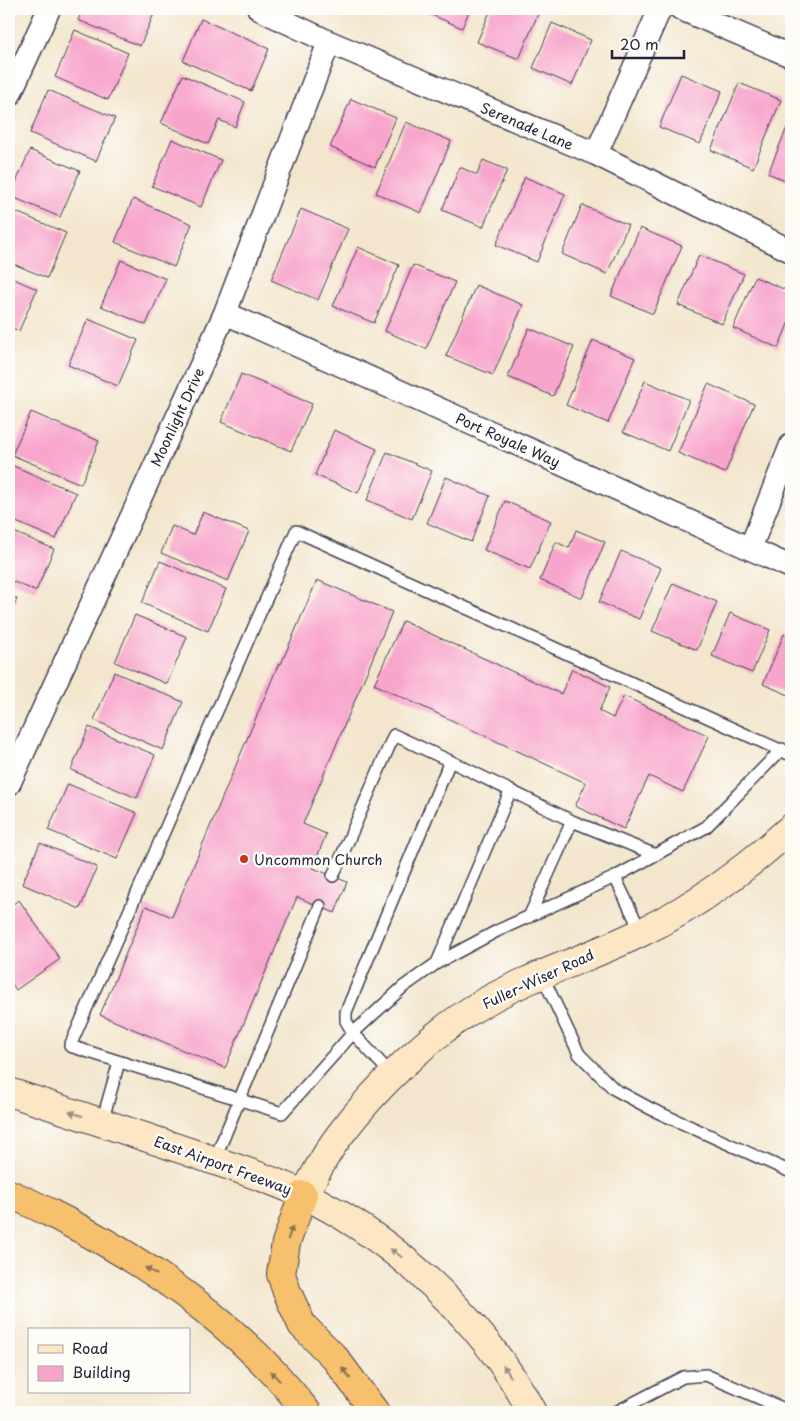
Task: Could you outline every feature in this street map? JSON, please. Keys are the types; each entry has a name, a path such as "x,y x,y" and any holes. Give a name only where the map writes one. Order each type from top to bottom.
{"highway":[{"path":"9,1194 96,1237 166,1280 235,1335 307,1412"},
{"path":"303,1195 286,1243 281,1274 286,1292 302,1325 335,1358 375,1412"}],"main road":[{"name":"Fuller-Wiser Road","path":"303,1195 338,1137 392,1075 427,1044 482,1003 641,933 682,912 732,878 791,828"},
{"name":"East Airport Freeway","path":"9,1092 214,1161 303,1195 371,1235 415,1267 492,1348 532,1412"}],"street":[{"path":"9,96 49,9"},
{"name":"Serenade Lane","path":"259,9 329,42 596,154 791,251"},
{"path":"596,154 660,9"},
{"path":"681,9 791,56"},
{"name":"Moonlight Drive","path":"9,784 225,313 329,42"},
{"name":"Port Royale Way","path":"225,313 791,567"},
{"path":"750,549 791,444"}],"lane":[{"path":"296,531 786,752 706,827 656,854 615,877 497,931 437,963 403,987 352,1033 282,1113 70,1046 296,531"},
{"path":"332,876 394,735 572,821 656,854"},
{"path":"392,1075 352,1033 346,1021 346,1012 450,761"},
{"path":"437,963 510,792"},
{"path":"529,917 572,821"},
{"path":"615,877 641,933"},
{"path":"214,1161 320,906"},
{"path":"542,975 579,1054 614,1089 653,1110 791,1172"},
{"path":"102,1122 119,1062"},
{"path":"616,1412 683,1377 706,1375 791,1412"}],"building":[{"path":"83,9 156,9 140,46 78,20"},
{"path":"424,9 470,9 462,28 423,11"},
{"path":"491,9 540,9 519,59 477,42"},
{"path":"201,19 269,49 251,91 183,61"},
{"path":"552,23 591,40 572,85 533,68"},
{"path":"75,30 128,53 108,100 55,77"},
{"path":"681,74 722,91 700,144 659,127"},
{"path":"183,75 245,102 235,127 219,120 208,144 161,123"},
{"path":"739,83 781,100 753,168 711,150"},
{"path":"48,90 115,118 96,161 30,133"},
{"path":"351,99 396,118 375,167 330,147"},
{"path":"406,122 451,141 421,213 376,193"},
{"path":"789,123 791,124 791,183 768,173"},
{"path":"172,139 221,160 201,207 152,186"},
{"path":"30,150 80,171 60,217 10,196"},
{"path":"483,160 507,170 483,227 442,210 460,167 477,175"},
{"path":"525,177 565,194 537,262 496,245"},
{"path":"133,199 192,224 174,267 115,242"},
{"path":"582,205 628,225 607,274 562,254"},
{"path":"9,209 66,233 47,278 9,262"},
{"path":"301,209 348,229 318,300 271,280"},
{"path":"640,228 682,246 653,314 611,296"},
{"path":"358,247 399,265 374,323 333,306"},
{"path":"699,255 744,274 722,324 678,305"},
{"path":"121,260 166,279 146,325 101,306"},
{"path":"413,265 455,282 426,349 385,331"},
{"path":"9,277 37,289 19,331 9,327"},
{"path":"755,277 791,292 791,317 778,348 733,328"},
{"path":"476,285 523,305 493,375 446,356"},
{"path":"88,319 138,340 118,386 68,365"},
{"path":"529,328 574,347 553,396 508,377"},
{"path":"593,340 635,358 608,423 566,405"},
{"path":"241,374 312,404 291,451 221,422"},
{"path":"645,381 689,400 668,451 623,432"},
{"path":"708,384 754,404 725,473 678,453"},
{"path":"31,412 99,441 81,484 12,455"},
{"path":"334,430 377,449 358,493 315,475"},
{"path":"387,452 432,471 412,519 367,500"},
{"path":"9,464 76,493 56,539 9,519"},
{"path":"446,477 490,496 471,542 427,523"},
{"path":"505,501 551,521 530,569 484,550"},
{"path":"203,512 249,531 228,581 161,553 172,526 193,535"},
{"path":"9,530 54,549 36,591 9,580"},
{"path":"576,530 605,542 582,598 540,580 556,542 569,548"},
{"path":"621,551 661,568 639,619 599,602"},
{"path":"160,561 226,589 208,631 142,603"},
{"path":"317,580 392,612 303,824 326,834 313,868 347,882 335,913 297,897 225,1068 100,1015 146,906 172,917 279,663 281,664"},
{"path":"673,583 717,602 697,650 652,631"},
{"path":"9,595 17,599 9,618"},
{"path":"730,613 770,630 752,673 712,656"},
{"path":"135,615 187,637 167,684 115,662"},
{"path":"403,621 561,694 572,669 610,687 599,711 613,718 624,696 709,736 683,792 649,776 624,829 575,806 586,783 374,684"},
{"path":"784,634 791,637 791,696 763,684"},
{"path":"114,672 183,702 163,750 94,720"},
{"path":"89,727 155,755 137,798 71,770"},
{"path":"68,784 137,813 117,859 48,830"},
{"path":"40,843 97,867 80,909 22,884"},
{"path":"19,900 60,959 16,990 9,979 9,907"}],"place":[{"name":"Uncommon Church","path":"244,859"}]}
